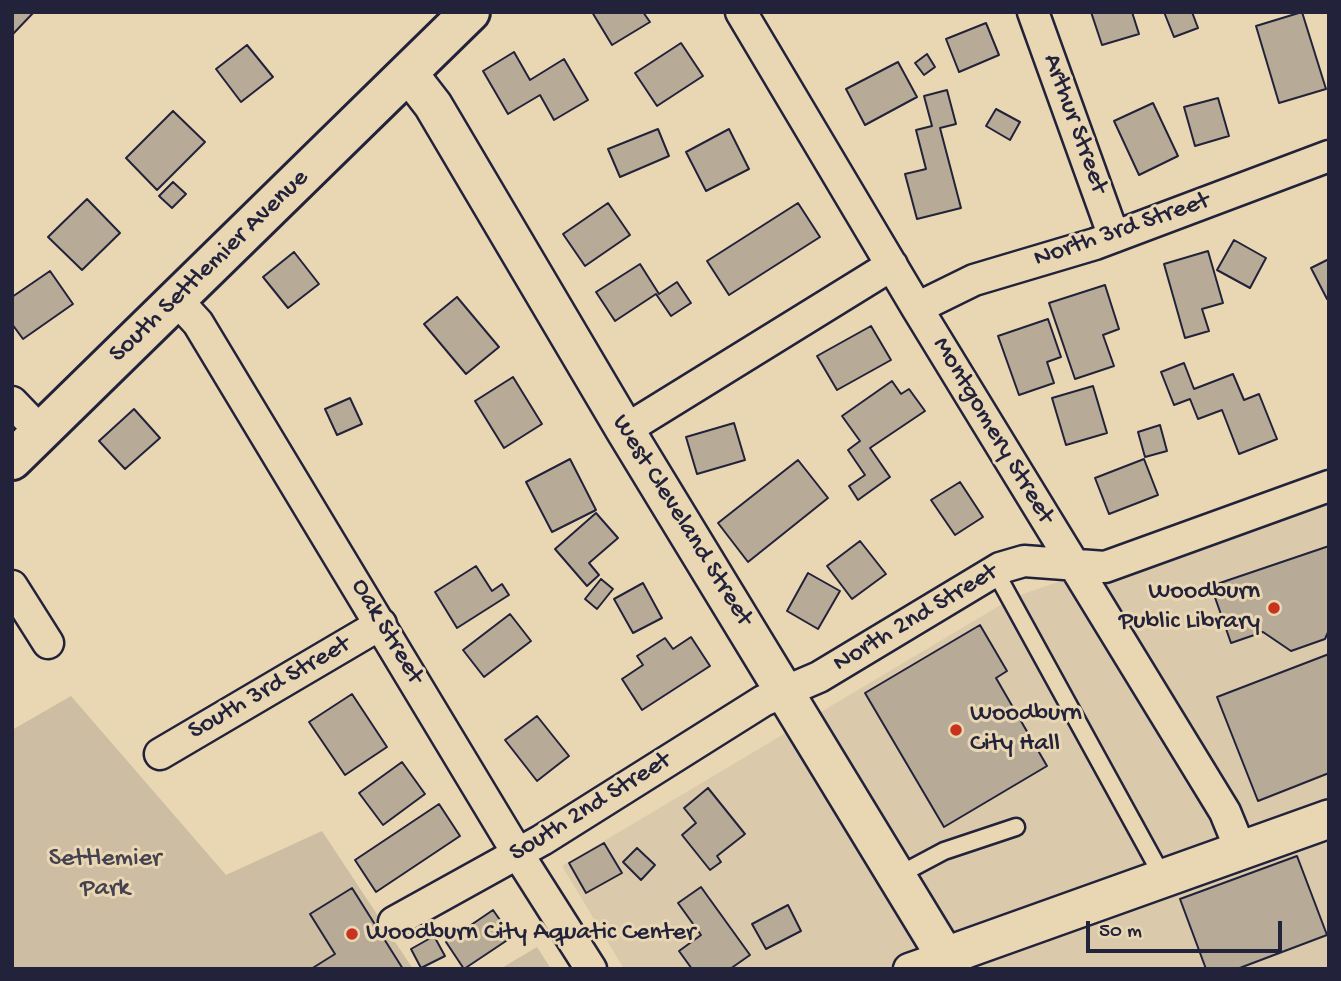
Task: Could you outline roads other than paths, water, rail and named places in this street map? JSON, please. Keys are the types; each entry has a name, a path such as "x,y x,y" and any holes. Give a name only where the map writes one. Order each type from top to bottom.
{"main road":[{"name":"South Settlemier Avenue","path":"12,460 409,74 457,17"}],"street":[{"name":"Montgomery Street","path":"741,12 917,309 1225,812 1241,850"},
{"name":"Arthur Street","path":"1034,12 1114,237"},
{"name":"West Cleveland Street","path":"409,74 433,104 625,430 949,963"},
{"name":"North 3rd Street","path":"917,309 974,280 1114,237 1329,156"},
{"path":"625,430 892,265"},
{"name":"Oak Street","path":"176,299 198,323 518,854 591,969"},
{"path":"12,402 41,432"},
{"name":"North 2nd Street","path":"786,692 819,677 1010,564 1024,561 1105,566 1115,564 1329,486"},
{"path":"12,586 48,643"},
{"name":"South 3rd Street","path":"160,754 381,624"},
{"name":"South 2nd Street","path":"394,922 518,854 763,701 786,692"},
{"path":"909,969 949,963 1241,850 1327,826"}],"lane":[{"path":"995,571 1164,878"},
{"path":"897,876 944,851 1016,827"}],"place":[{"name":"Woodburn Public Library","path":"1274,608"},
{"name":"Woodburn City Hall","path":"956,730"},
{"name":"Woodburn City Aquatic Center","path":"352,934"}],"park label":[{"name":"Settlemier Park","path":"105,875"}]}
